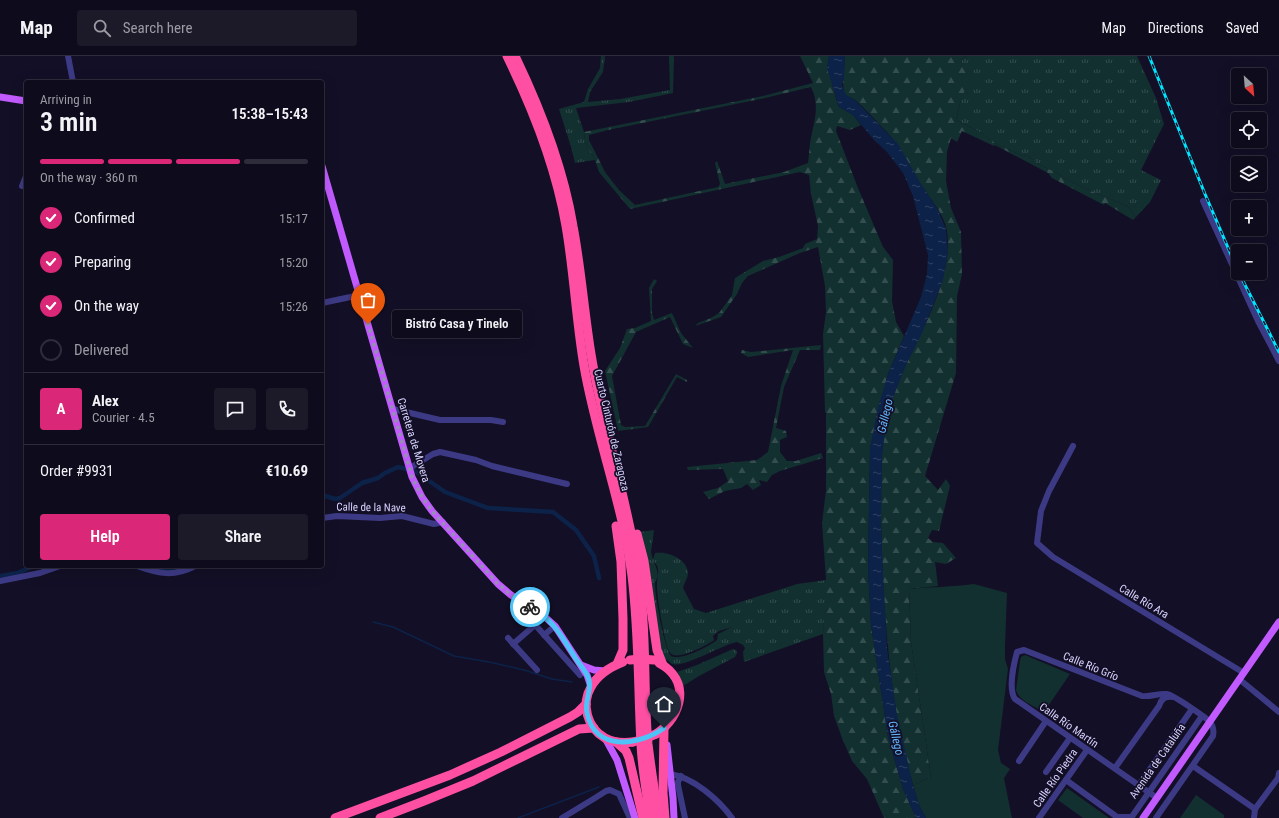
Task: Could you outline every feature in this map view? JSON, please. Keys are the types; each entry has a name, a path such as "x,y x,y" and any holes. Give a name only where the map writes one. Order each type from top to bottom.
{"highway":[{"name":"Cuarto Cinturón de Zaragoza","path":"506,56 524,92 537,125 556,186 566,225 584,364 593,410 622,522 632,575 637,645 641,747 650,818"},
{"path":"515,56 547,130 562,176 574,232 591,354 601,407 630,526 639,577 645,643 648,744 658,818"},
{"path":"604,452 602,460 616,522 622,581 623,648 617,664"},
{"path":"618,474 628,502 644,561 657,650 663,665"},
{"path":"630,660 654,660 663,665 676,679 680,694 676,712 666,726 656,734 633,742 616,742 605,738 594,728 588,716 586,704 587,696 591,687 605,671 617,664 630,660"},
{"path":"335,818 450,775 501,752 578,712 586,704"},
{"path":"665,818 663,793 666,726"},
{"path":"381,818 473,781 579,729 594,728"},
{"path":"616,742 626,751 629,758 643,818"}],"main road":[{"path":"0,97 24,101"},
{"name":"Carretera de Movera","path":"324,173 393,409 422,497 442,522 504,590 536,610 555,626 588,678 591,687"},
{"name":"Avenida de Cataluña","path":"1143,818 1279,622"},
{"path":"579,664 594,670 605,671"},
{"path":"666,726 674,818"},
{"path":"605,738 617,760 635,818"}],"street":[{"path":"68,56 73,80"},
{"path":"22,186 24,181"},
{"path":"1203,201 1249,301 1279,361"},
{"path":"324,303 360,295"},
{"path":"393,409 440,420 491,420 503,422"},
{"name":"Calle Río Ara","path":"1073,446 1049,491 1041,511 1037,542 1053,557 1242,676 1279,712"},
{"path":"411,467 432,454 440,452 567,484"},
{"name":"Calle de la Nave","path":"324,518 337,516 380,518 400,516 434,524 442,522"},
{"path":"0,581 40,573 54,568"},
{"path":"144,568 171,574 180,573 191,568"},
{"path":"521,609 580,675"},
{"path":"513,644 535,625"},
{"path":"544,635 555,626"},
{"path":"508,638 538,670"},
{"name":"Calle Río Grío","path":"1024,650 1140,696 1168,694 1210,722"},
{"name":"Calle Río Martín","path":"1024,650 1017,652 1015,659 1012,693 1017,700 1157,798"},
{"path":"1153,696 1160,703"},
{"path":"1115,768 1160,703 1166,697 1174,697"},
{"path":"1139,785 1192,709"},
{"name":"Avenida de Cataluña","path":"1131,817 1202,716"},
{"path":"1019,761 1046,721"},
{"path":"1156,818 1213,736 1213,729 1210,722"},
{"name":"Calle Río Piedra","path":"1046,772 1070,738"},
{"name":"Calle Río Piedra","path":"1039,818 1088,750"},
{"path":"1193,766 1255,809"},
{"path":"1254,818 1255,809 1278,778 1279,773"},
{"path":"670,774 689,779 718,802 732,818"},
{"path":"682,776 678,782 678,785 685,818"},
{"path":"1066,780 1117,817 1131,817"},
{"path":"562,818 610,790 615,791 620,795 630,818"}],"green space":[{"path":"601,56 605,56 603,72 590,92 588,102 620,99 670,90 669,56 674,56 673,93 629,102 576,108 584,132 585,141 595,160 575,163 559,109 584,102 588,89 600,68"},
{"path":"800,56 829,56 827,68 839,107 853,115 861,125 850,130 837,126 836,131 883,247 893,260 892,301 896,322 904,336 888,374 870,448 868,568 871,625 888,737 903,789 916,818 884,818 867,779 852,761 842,738 834,716 831,694 824,672 823,634 826,580 822,523 826,490 826,413 823,334 826,312 825,286 818,247 800,253 748,276 721,317 695,326 698,323 719,313 732,295 735,278 763,261 803,248 805,244 817,239 818,226 811,194 809,175 800,172 630,209 599,172 595,160 585,141 584,132 763,96 813,83","holes":["811,87 816,109 808,163 784,172 725,184 717,161 715,163 720,184 718,187 635,205 619,190 605,172 589,140 589,135 608,130 765,98"]},
{"path":"845,56 965,56 961,61 970,79 961,99 956,120 978,131 995,143 1023,156 1026,155 1039,164 1084,188 1127,206 1136,217 1133,220 1105,203 1104,205 1052,178 1048,173 995,145 994,146 962,131 957,142 951,138 947,152 946,181 951,208 961,232 962,274 957,296 956,373 925,476 938,490 946,479 950,486 939,531 932,530 928,538 933,542 943,543 956,558 946,564 935,562 938,586 909,589 911,642 931,777 913,785 896,712 887,635 881,531 882,454 886,423 894,395 935,301 946,266 948,248 947,231 940,212 920,183 896,143 863,107 854,99 845,94 843,82"},
{"path":"965,56 1137,56 1156,98 1164,124 1141,170 1161,180 1150,202 1136,217 1127,206 1084,188 1039,164 1026,155 1023,156 995,143 978,131 956,120 963,82 963,67 961,61"},
{"path":"654,279 657,281 652,289 652,313 654,320 672,313 681,333 693,348 683,344 670,317 636,332 612,376 621,425 625,427 645,426 676,374 687,380 687,382 677,377 648,427 618,431 605,371 620,348 627,329 635,328 651,321 649,288"},
{"path":"821,345 820,350 800,350 784,387 776,428 786,431 787,437 780,440 780,452 787,461 796,461 821,453 823,458 780,471 772,475 767,482 759,480 761,485 753,490 747,484 741,488 725,491 709,499 703,492 718,488 728,481 723,469 688,470 687,467 757,460 768,452 781,386 793,350 748,357 741,353 742,350 751,352"},
{"path":"654,530 651,552 653,560 655,553 665,553 676,557 684,563 688,573 683,588 694,609 706,613 797,584 826,580 823,634 744,662 743,652 745,648 737,642 694,660 685,663 672,664 662,656 644,547 640,532","holes":["657,576 661,619 666,643 658,610 655,590 655,582","732,627 718,634 717,640 688,655 675,657 671,656 667,647 673,655 682,655 706,645 714,640 713,636 719,631"]},
{"path":"974,584 1007,593 1005,659 1008,669 998,750 1001,763 1010,769 1004,778 1012,818 926,818 919,805 913,785 931,777 911,642 909,589"},
{"path":"733,649 736,650 737,653 735,657 683,686 677,672"},
{"path":"1025,655 1070,674 1044,712 1020,697 1016,690 1021,657"},
{"path":"1067,788 1109,818 1083,818 1058,800"},
{"path":"1196,795 1224,815 1224,818 1180,818"}],"water":[{"name":"Gállego","path":"829,56 845,56 842,86 846,95 855,100 898,144 938,210 946,229 948,252 943,280 922,333 904,369 893,398 886,424 882,457 881,525 887,648 897,715 913,785 919,805 926,818 916,818 903,789 888,737 871,625 868,568 870,448 878,407 888,374 921,297 927,274 928,255 913,196 903,173 887,152 875,141 853,115 839,107 827,68"}],"waterway":[{"path":"324,496 335,499 340,498 362,483 378,478 398,467 415,471 445,492 488,508 553,512 576,530 594,556 599,578"},
{"path":"0,576 18,573 29,568"},
{"path":"165,568 176,568"},
{"path":"373,622 393,627 454,656 489,662 524,670 552,679 572,682"},
{"path":"518,818 599,787"}],"railway":[{"path":"1149,56 1231,255"},
{"path":"1243,280 1279,352"}],"way so far":[{"path":"368,324 412,477 417,489 432,511 498,584 504,590 530,607"}],"place":[{"name":"Bistró Casa y Tinelo","path":"368,324"}],"route":[{"path":"530,607 545,616 555,626 587,676 591,687 586,700 587,712 590,723 596,731 605,738 616,742 633,742 656,734 664,728"}]}
